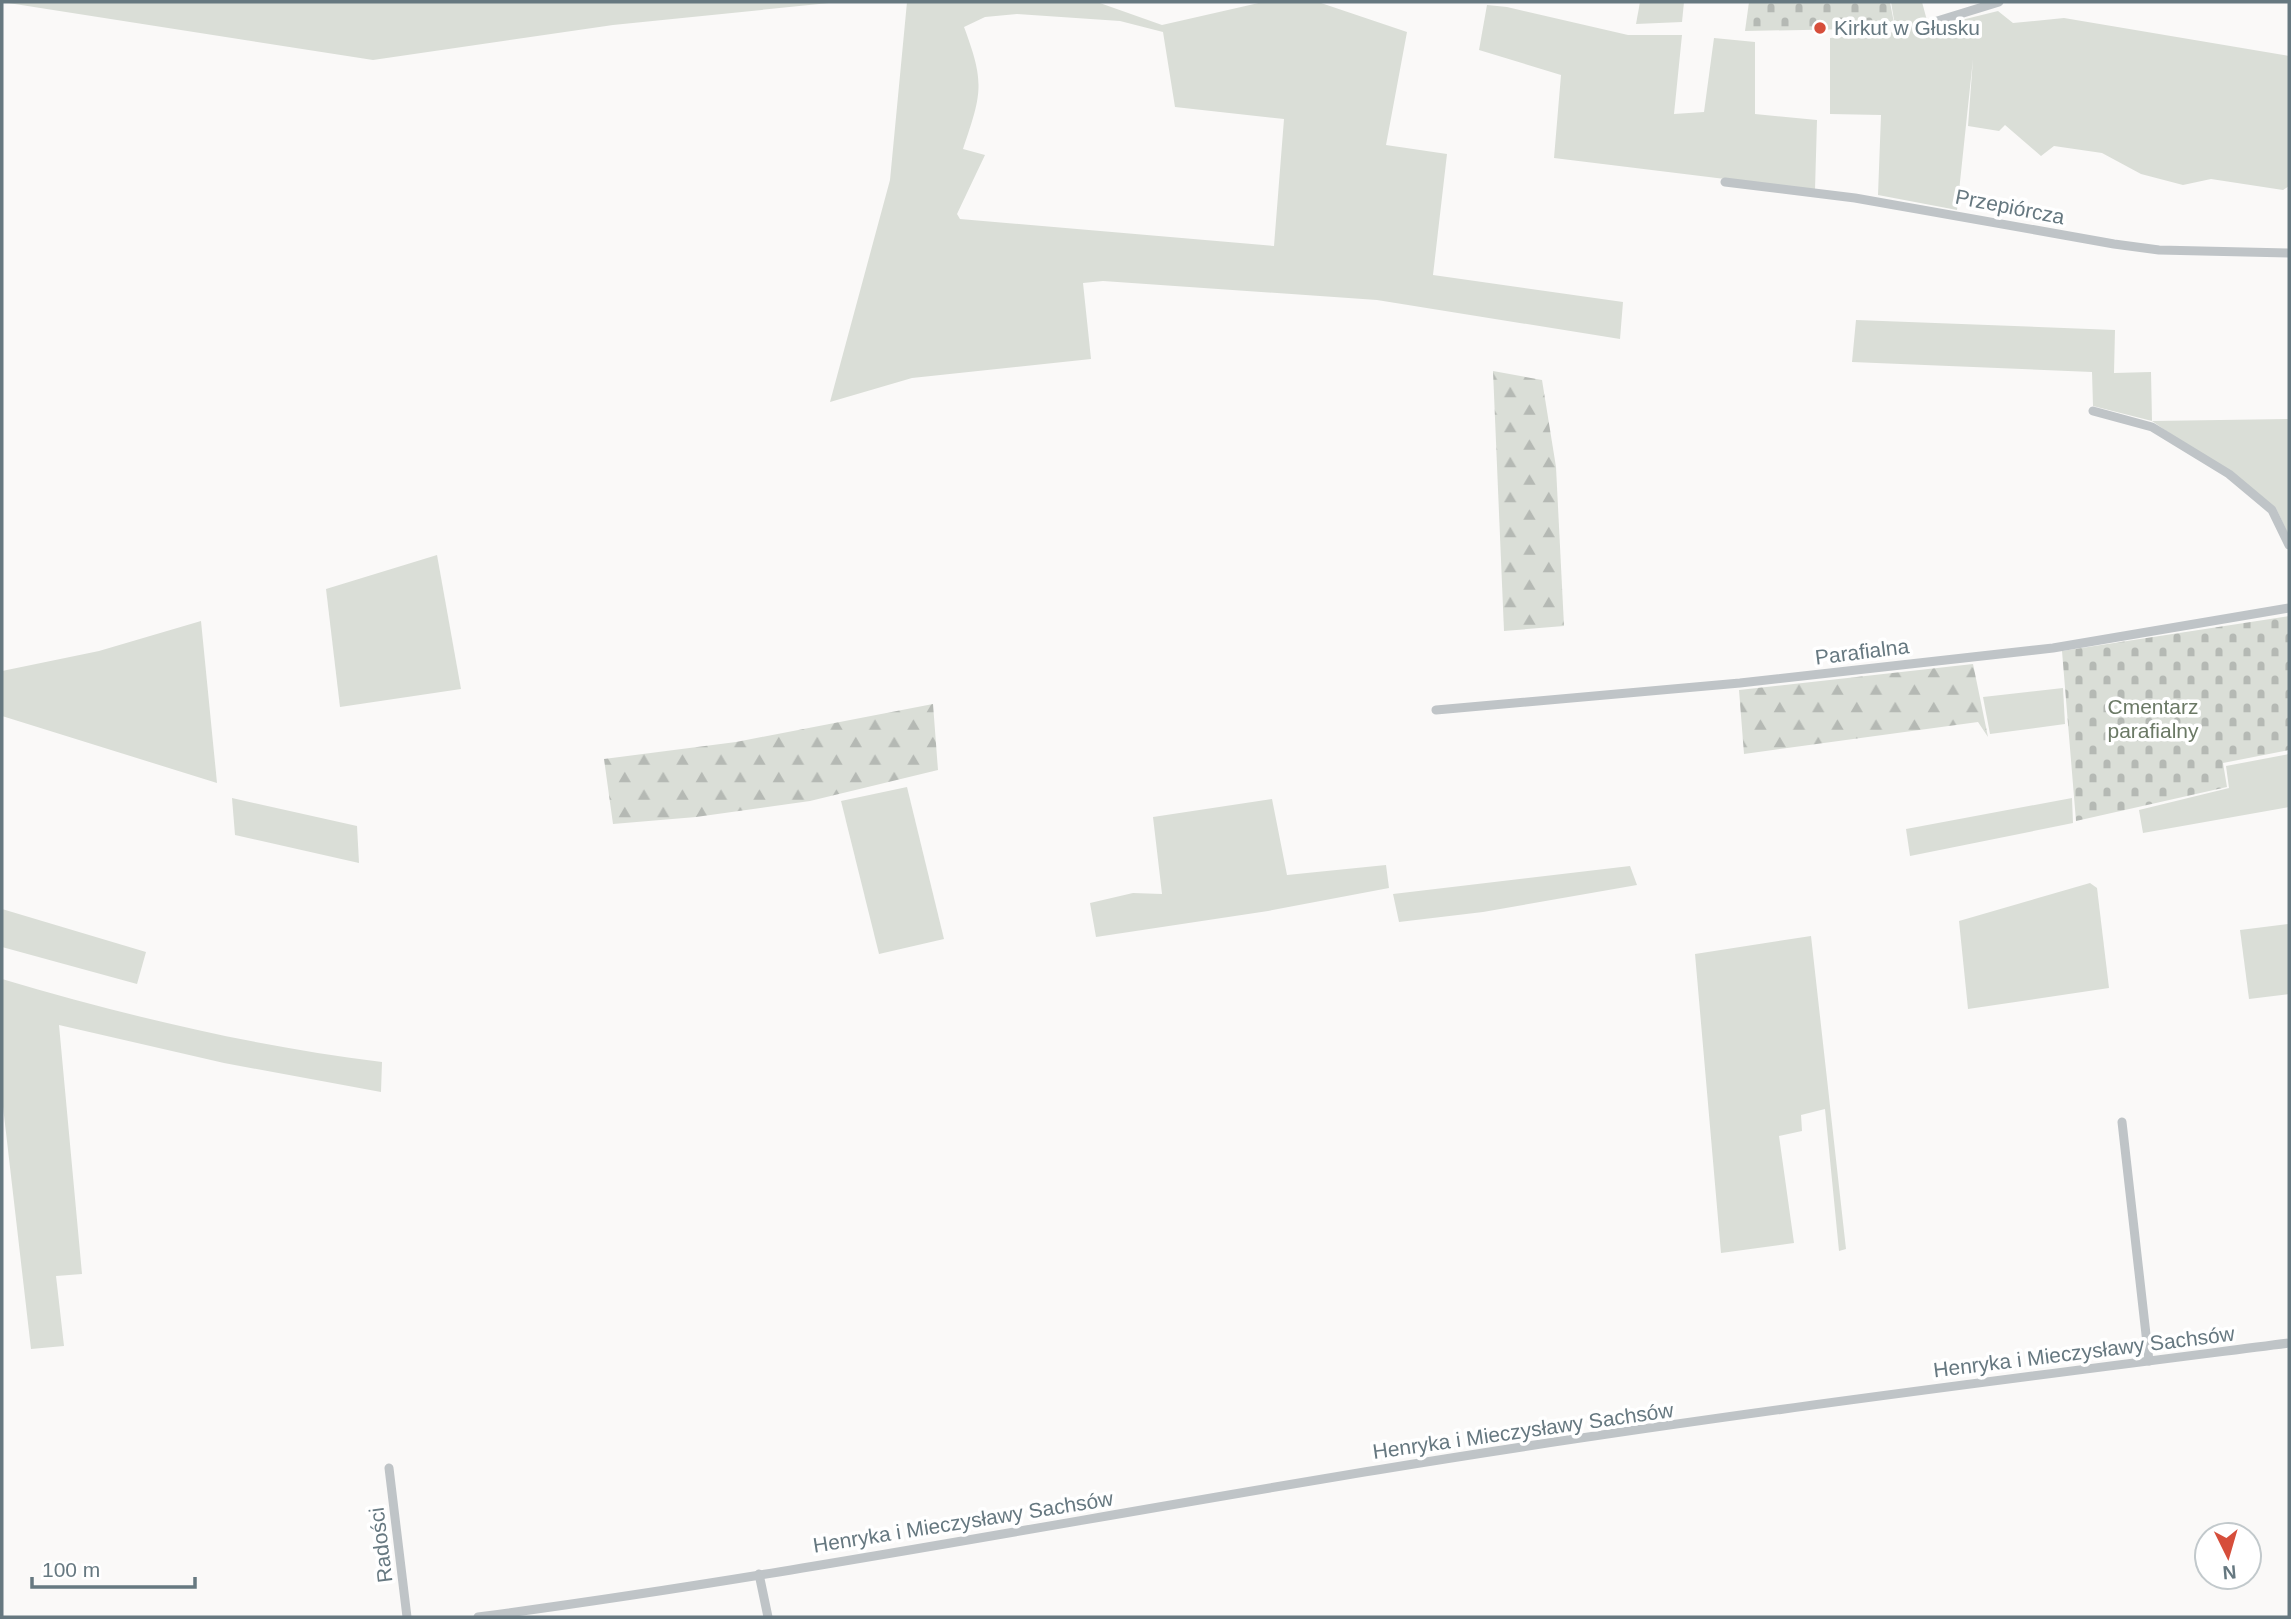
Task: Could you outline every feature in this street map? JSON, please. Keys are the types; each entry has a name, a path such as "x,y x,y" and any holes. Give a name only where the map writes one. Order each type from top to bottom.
{"street":[{"path":"1934,22 1999,2"},
{"name":"Przepiórcza","path":"1725,182 1855,198 2148,248 2289,253"},
{"path":"2093,411 2152,427 2228,474 2273,510 2289,545"},
{"name":"Parafialna","path":"1436,710 1740,683 2053,648 2289,608"},
{"path":"2122,1122 2149,1361"},
{"name":"Henryka i Mieczysławy Sachsów","path":"478,1617 761,1573 1417,1463 1890,1394 2289,1343"},
{"name":"Radości","path":"389,1468 407,1617"},
{"path":"761,1573 768,1617"}],"green space":[{"path":"2,2 839,2 613,25 373,60"},
{"path":"907,2 1097,2 1162,25 1263,2 1318,2 1407,32 1386,145 1447,154 1433,275 1623,302 1620,339 1377,300 1103,281 1083,283 1091,359 912,378 830,402 890,180","holes":["1017,14 1120,21 1163,32 1175,107 1284,119 1274,246 960,219 957,214 985,155 963,149 979,88 975,62 964,27 985,17"]},
{"path":"1640,2 1684,2 1682,22 1636,24"},
{"path":"1749,2 1890,2 1894,23 1855,29 1745,31"},
{"path":"1891,2 1922,2 1929,28 1998,11 2013,23 2064,18 2289,56 2289,186 2283,190 2211,179 2183,185 2141,174 2102,153 2054,146 2041,156 2005,125 1999,131 1968,126 1973,59 1957,210 1878,195 1881,115 1830,114 1830,38 1896,32"},
{"path":"1487,5 1507,7 1628,35 1682,35 1674,114 1704,112 1714,38 1755,42 1755,114 1817,120 1815,190 1554,158 1561,75 1479,50"},
{"path":"1856,320 2115,330 2114,373 2151,372 2152,421 2093,406 2092,372 1852,362"},
{"path":"1493,371 1542,380 1556,467 1564,626 1504,631"},
{"path":"2289,419 2289,536 2276,508 2152,421"},
{"path":"437,555 461,689 340,707 326,589"},
{"name":"Cmentarz parafialny","path":"2289,616 2289,750 2223,763 2227,787 2076,821 2062,651"},
{"path":"201,621 217,783 2,716 2,671 99,651"},
{"path":"1973,664 1988,737 1978,722 1744,754 1739,690"},
{"path":"2063,688 2065,724 1990,734 1983,697"},
{"path":"933,704 938,770 810,801 696,817 613,824 604,759 736,742"},
{"path":"2289,754 2289,807 2143,833 2139,810 2229,788 2226,766"},
{"path":"907,787 944,939 879,954 841,801"},
{"path":"232,798 357,826 359,863 235,835"},
{"path":"2072,798 2073,823 1910,856 1906,829"},
{"path":"1272,799 1287,875 1386,865 1389,888 1268,911 1096,937 1090,903 1133,893 1162,894 1153,817"},
{"path":"1630,866 1637,885 1483,912 1399,922 1393,894"},
{"path":"2090,883 2097,888 2109,988 1968,1009 1959,921"},
{"path":"2,909 146,952 137,984 2,947"},
{"path":"2289,924 2289,994 2249,999 2240,930"},
{"path":"1811,936 1846,1249 1839,1251 1825,1109 1801,1115 1802,1131 1779,1136 1794,1243 1721,1253 1695,954"},
{"path":"2,979 190,1028 285,1047 382,1062 381,1092 224,1063 59,1025 82,1274 56,1276 64,1346 31,1349 2,1098"}],"place":[{"name":"Kirkut w Głusku","path":"1820,28"}]}
